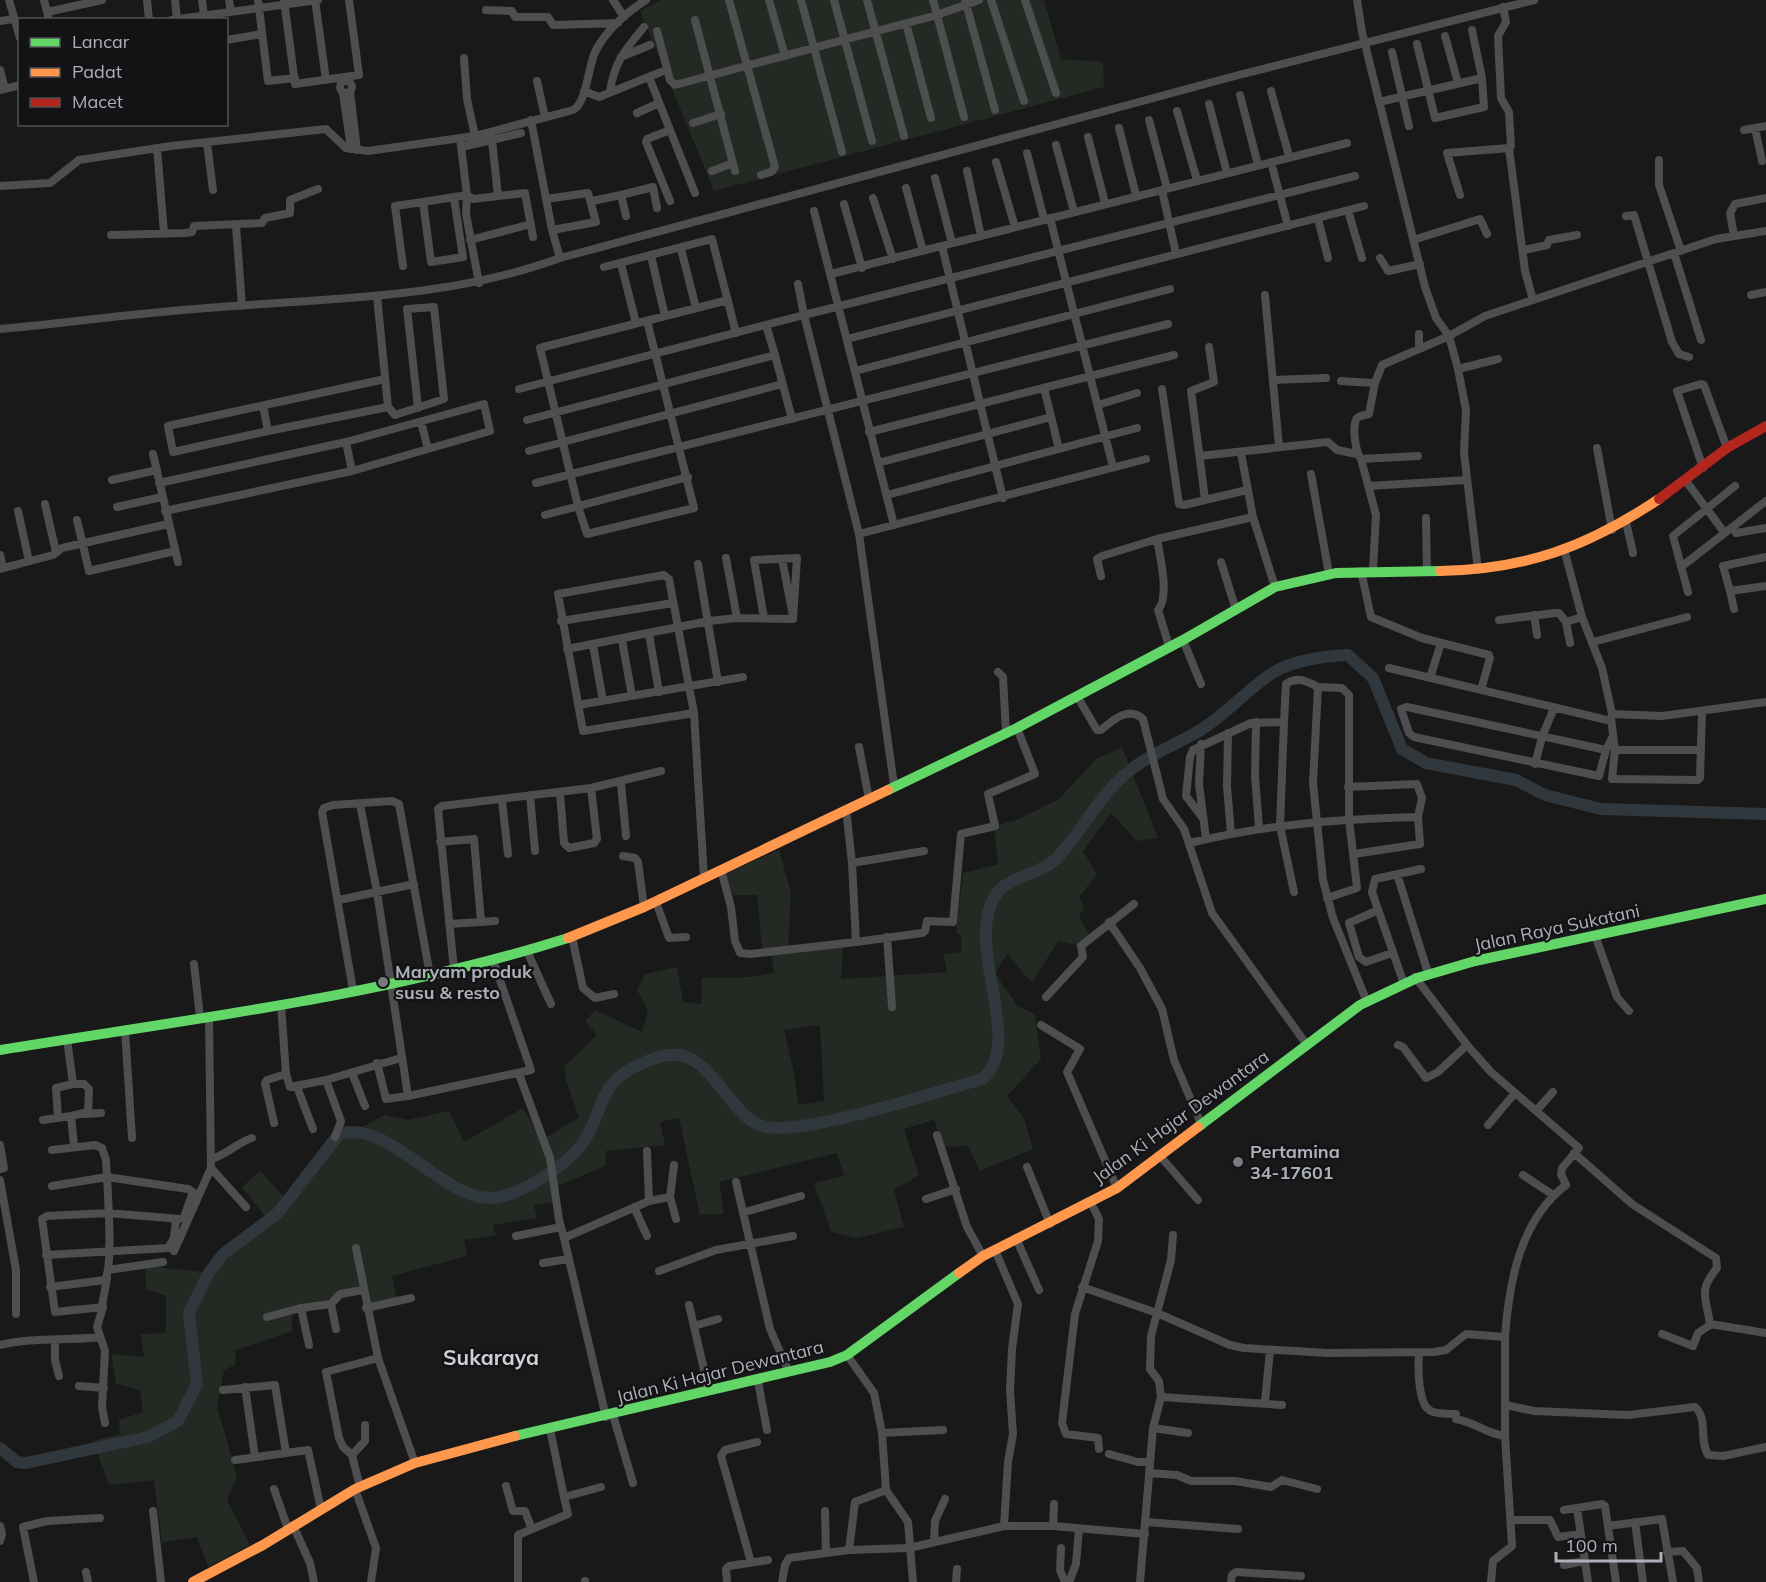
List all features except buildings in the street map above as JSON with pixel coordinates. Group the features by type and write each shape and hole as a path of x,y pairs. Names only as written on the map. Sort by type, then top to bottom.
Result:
{"street":[{"path":"9,0 18,32"},
{"path":"44,0 48,16 102,0"},
{"path":"147,0 149,18"},
{"path":"175,0 177,18"},
{"path":"202,0 204,15"},
{"path":"229,0 231,12"},
{"path":"184,18 231,12 259,4 316,0 326,80"},
{"path":"349,0 359,75 352,80 347,92 354,149"},
{"path":"613,0 621,20"},
{"path":"0,186 50,183 79,160 157,148 326,129 342,146 368,151 460,143 491,136 531,120 578,108 590,63 598,47 621,20 646,0"},
{"path":"729,0 775,167 771,172 761,175"},
{"path":"769,0 785,56"},
{"path":"801,0 842,152"},
{"path":"834,0 872,141"},
{"path":"867,0 904,136"},
{"path":"933,0 964,117"},
{"path":"657,31 672,84 675,85 937,15 966,1 979,0"},
{"path":"991,0 1024,101"},
{"path":"1025,0 1056,93"},
{"path":"1357,0 1362,32 1432,310 1449,336 1458,369 1466,410 1464,453 1478,570"},
{"path":"0,329 242,301 377,296 479,283 521,273 560,258 1365,42 1534,0"},
{"path":"966,1 994,110"},
{"path":"284,2 295,84 326,80 352,80"},
{"path":"259,4 268,81 294,78"},
{"path":"1503,7 1506,22 1498,36 1501,98 1509,112 1509,148 1524,250 1524,271 1533,300"},
{"path":"486,10 512,10 515,17 548,17 553,25 621,20"},
{"path":"0,21 14,19"},
{"path":"694,20 734,167 712,171"},
{"path":"906,23 931,118"},
{"path":"610,92 613,72 620,57 644,27"},
{"path":"1417,44 1435,118 1484,107 1482,78 1472,30"},
{"path":"228,40 262,34"},
{"path":"1445,36 1458,84"},
{"path":"620,57 650,45"},
{"path":"1392,52 1409,126"},
{"path":"464,58 467,99 476,136"},
{"path":"0,70 3,90 18,86"},
{"path":"584,91 599,97 661,72"},
{"path":"649,77 694,193"},
{"path":"1379,102 1482,78"},
{"path":"340,80 340,90 347,92"},
{"path":"537,81 545,117"},
{"path":"1271,91 1289,156"},
{"path":"1240,95 1258,165"},
{"path":"637,113 659,103"},
{"path":"1209,104 1227,173"},
{"path":"1178,111 1197,180"},
{"path":"693,123 721,114"},
{"path":"531,120 552,230 560,258"},
{"path":"1149,120 1176,254"},
{"path":"1744,130 1766,126"},
{"path":"1119,128 1136,195"},
{"path":"1755,128 1762,161"},
{"path":"670,130 647,139 645,142 670,201"},
{"path":"460,143 476,136 521,133"},
{"path":"491,136 498,196"},
{"path":"1088,137 1105,203"},
{"path":"207,143 213,190"},
{"path":"460,143 467,195 465,214 479,283"},
{"path":"831,274 862,268 1136,195 1347,143"},
{"path":"1056,146 1074,212"},
{"path":"157,148 165,233"},
{"path":"1460,195 1447,153 1509,148"},
{"path":"1028,153 1084,344 1113,467"},
{"path":"1659,160 1659,185 1701,340"},
{"path":"996,162 1015,227"},
{"path":"1271,162 1288,226"},
{"path":"967,171 981,236"},
{"path":"519,389 547,380 1355,176"},
{"path":"935,178 952,243"},
{"path":"592,201 653,187 657,208"},
{"path":"906,188 922,251"},
{"path":"111,235 192,232 194,226 236,226 261,223 265,218 289,214 290,201 318,189"},
{"path":"546,200 588,193 592,201 596,222 552,230"},
{"path":"403,266 395,206 467,195 473,199 525,194 533,237"},
{"path":"621,195 626,216"},
{"path":"423,202 431,261 442,260 463,257 454,198"},
{"path":"873,198 893,259"},
{"path":"1734,236 1730,213 1735,204 1766,198"},
{"path":"844,204 862,268"},
{"path":"847,339 1364,206"},
{"path":"814,211 894,525"},
{"path":"1348,211 1362,258"},
{"path":"1626,216 1634,215 1672,342 1679,354 1689,357"},
{"path":"1318,219 1328,258"},
{"path":"1413,240 1480,219 1487,234"},
{"path":"470,240 531,224"},
{"path":"236,226 242,301"},
{"path":"1481,690 1489,655 1422,638 1371,617 1367,571 1376,515 1359,456 1356,419 1369,414 1379,370 1386,362 1402,358 1485,316 1677,252 1734,236 1766,231"},
{"path":"1524,250 1547,245 1549,240 1577,235"},
{"path":"604,267 681,249 712,239 736,333"},
{"path":"942,246 1003,498"},
{"path":"681,249 696,308"},
{"path":"651,256 665,316"},
{"path":"1380,258 1388,272 1420,264"},
{"path":"621,264 636,323"},
{"path":"798,284 859,534 894,785"},
{"path":"855,371 1170,288"},
{"path":"1751,295 1766,292"},
{"path":"1265,295 1279,447"},
{"path":"377,296 388,407 395,416 444,399 434,307 407,309 418,408"},
{"path":"647,321 695,506 693,510 590,535 585,532 570,475 540,352 542,347 728,300"},
{"path":"536,483 1168,324"},
{"path":"766,325 792,418"},
{"path":"1419,334 1419,348"},
{"path":"1206,499 1191,391 1214,382 1209,347"},
{"path":"527,420 775,355"},
{"path":"870,432 1174,355"},
{"path":"1458,369 1498,359"},
{"path":"1273,380 1326,378"},
{"path":"385,379 168,426 173,452 388,407"},
{"path":"1341,381 1375,382"},
{"path":"529,451 782,384"},
{"path":"1703,468 1677,391 1704,385 1727,448"},
{"path":"1044,388 1059,449"},
{"path":"1162,389 1179,504 1184,505 1247,490"},
{"path":"1098,405 1137,393"},
{"path":"159,483 346,442 484,404 490,432 352,471 165,511"},
{"path":"263,406 268,431"},
{"path":"878,463 1051,417"},
{"path":"421,422 428,449"},
{"path":"0,1050 281,1004 430,975 527,951 572,937 656,902 1011,730 1183,640 1275,587 1329,574 1367,571 1478,570 1529,562 1612,530 1686,481 1727,448 1766,427"},
{"path":"886,495 1137,428"},
{"path":"1200,456 1328,441 1337,450 1359,456 1418,456"},
{"path":"346,442 352,471"},
{"path":"1597,448 1612,530"},
{"path":"1241,453 1253,517 1275,587"},
{"path":"153,454 178,562"},
{"path":"859,534 1146,459"},
{"path":"112,480 157,470"},
{"path":"1311,474 1329,574"},
{"path":"545,515 688,477"},
{"path":"1369,486 1467,480"},
{"path":"1686,481 1724,532"},
{"path":"1688,592 1673,536 1735,486"},
{"path":"117,507 162,497"},
{"path":"1681,567 1766,501"},
{"path":"45,504 56,552"},
{"path":"18,511 29,561"},
{"path":"1101,576 1098,558 1157,539 1253,517"},
{"path":"1426,518 1427,572"},
{"path":"77,520 89,571 175,550"},
{"path":"1626,522 1633,553"},
{"path":"0,555 1,568 29,561 62,548 168,524"},
{"path":"1736,534 1766,528"},
{"path":"1157,539 1164,580 1163,605 1158,610 1169,646"},
{"path":"1564,549 1582,617 1602,668 1615,750 1612,779"},
{"path":"1734,609 1723,569 1726,564 1766,557"},
{"path":"726,558 737,618"},
{"path":"764,618 754,560 782,559 798,560 793,619"},
{"path":"782,559 793,619"},
{"path":"1221,562 1236,610"},
{"path":"698,564 718,682"},
{"path":"694,713 583,731 557,596 560,593 664,575 669,579 694,713 704,878"},
{"path":"1730,591 1766,586"},
{"path":"561,621 673,603"},
{"path":"1499,620 1559,613 1566,622 1570,643"},
{"path":"1534,615 1537,635"},
{"path":"1566,622 1582,617"},
{"path":"1593,642 1652,624 1687,617"},
{"path":"567,649 622,640 709,621 737,618 793,619"},
{"path":"649,634 659,692"},
{"path":"622,640 632,696"},
{"path":"1183,640 1201,684"},
{"path":"1430,678 1441,643"},
{"path":"593,645 603,701"},
{"path":"1389,668 1554,708 1611,718 1702,712 1766,702"},
{"path":"721,870 731,907 735,941 740,953 750,954 856,942 924,932 927,921 953,922 961,834 995,826 989,793 1035,774 1011,730 1003,677 998,672"},
{"path":"578,705 743,677"},
{"path":"1293,892 1280,826 1286,684 1306,680 1318,687 1340,687 1349,695 1349,819 1356,890 1328,898"},
{"path":"1318,687 1313,783 1323,880 1364,1003"},
{"path":"1077,696 1097,730 1133,712 1143,720 1157,765 1164,799 1184,829 1212,913 1307,1045"},
{"path":"1606,750 1407,707 1401,709 1409,733 1414,737 1612,779 1698,780 1700,778 1702,712"},
{"path":"1535,764 1542,737 1554,708"},
{"path":"1202,817 1186,796 1190,757 1201,744 1256,722 1284,722"},
{"path":"1256,722 1255,776 1259,828"},
{"path":"1228,733 1227,786 1232,834"},
{"path":"1599,776 1612,738"},
{"path":"1201,744 1202,817 1206,839"},
{"path":"859,747 868,799"},
{"path":"1615,750 1700,750"},
{"path":"454,970 436,812 442,806 560,793 621,783 661,771"},
{"path":"621,783 626,836"},
{"path":"1348,787 1417,784 1422,798 1418,817 1421,842 1418,846 1354,854"},
{"path":"560,793 564,843 569,848 594,843 597,839 591,788"},
{"path":"530,795 535,851"},
{"path":"353,990 323,809 333,805 396,801 430,975"},
{"path":"502,801 508,854"},
{"path":"360,804 392,982 408,1096"},
{"path":"846,809 852,864 856,942"},
{"path":"1194,842 1259,828 1318,824 1349,819 1418,817"},
{"path":"440,842 475,840 481,922"},
{"path":"852,864 924,851"},
{"path":"622,856 635,858 638,862 645,907"},
{"path":"1403,981 1376,911 1372,892 1374,880 1421,869"},
{"path":"1397,874 1428,973"},
{"path":"339,900 414,884"},
{"name":"Jalan Raya Sukatani","path":"1364,1003 1403,981 1428,973 1766,899"},
{"path":"656,902 670,939 687,937"},
{"path":"1046,997 1083,957 1081,946 1109,921 1134,904"},
{"path":"1376,911 1349,923 1359,957 1366,962 1392,953"},
{"path":"449,924 495,921"},
{"path":"1109,921 1140,968 1162,1009 1174,1060 1203,1126"},
{"path":"572,937 583,988 595,998 614,994"},
{"path":"887,937 892,1007"},
{"path":"1596,938 1617,997 1629,1011"},
{"path":"527,951 551,1004"},
{"path":"377,1063 386,1099 529,1072 531,1067 493,960"},
{"path":"174,1251 211,1163 204,1016 194,964"},
{"path":"1415,977 1467,1045 1515,1093 1578,1145 1562,1168 1561,1174 1566,1185 1553,1195 1522,1243 1508,1301 1505,1436 1512,1546 1491,1565 1491,1582"},
{"name":"Jalan Ki Hajar Dewantara","path":"194,1582 358,1488 415,1462 758,1381 830,1362 847,1355 983,1256 1117,1188 1203,1126 1364,1003"},
{"path":"281,1004 286,1074 290,1087 326,1080 377,1063 401,1058"},
{"path":"1041,1024 1080,1049 1067,1072 1117,1188"},
{"path":"125,1030 132,1138"},
{"path":"67,1040 73,1084"},
{"path":"1398,1045 1426,1078 1438,1072 1467,1045"},
{"path":"352,1073 365,1106"},
{"path":"274,1123 265,1083 267,1080 286,1074"},
{"path":"519,1074 550,1158 568,1259 610,1416 633,1483"},
{"path":"326,1080 341,1121 335,1137"},
{"path":"58,1118 56,1088 73,1084 84,1084 89,1089 89,1107 85,1114"},
{"path":"297,1087 313,1129"},
{"path":"1536,1111 1553,1092"},
{"path":"1488,1125 1515,1093"},
{"path":"44,1120 102,1113"},
{"path":"71,1116 74,1146"},
{"path":"937,1135 967,1227 983,1256"},
{"path":"211,1163 226,1155 238,1144 252,1138"},
{"path":"0,1145 4,1168 0,1169"},
{"path":"52,1150 100,1145 106,1160 109,1251 98,1327 99,1337 105,1350 102,1407 105,1423"},
{"path":"647,1151 650,1201"},
{"path":"1574,1153 1632,1204 1715,1256 1717,1268 1707,1281 1704,1290 1710,1324"},
{"path":"1161,1157 1198,1200"},
{"path":"211,1163 246,1207"},
{"path":"674,1165 670,1197 676,1219"},
{"path":"1027,1167 1050,1224"},
{"path":"1522,1175 1553,1195"},
{"path":"52,1186 107,1177 191,1190 194,1194 184,1217 176,1219 108,1213 43,1218 50,1287 56,1312 102,1306"},
{"path":"0,1180 16,1269 16,1314"},
{"path":"736,1182 744,1212 748,1242 770,1329 789,1372"},
{"path":"926,1200 956,1189"},
{"path":"744,1212 801,1196"},
{"path":"564,1238 650,1201 670,1197"},
{"path":"1091,1203 1099,1219 1098,1241 1092,1269 1082,1287 1075,1314 1063,1428 1066,1434 1098,1438 1099,1449"},
{"path":"634,1208 646,1236"},
{"path":"46,1255 168,1248 174,1238 176,1219"},
{"path":"516,1236 561,1227"},
{"path":"1140,1582 1153,1428 1161,1397 1160,1384 1150,1369 1149,1363 1157,1313 1171,1260 1173,1235"},
{"path":"659,1271 716,1250 748,1242 793,1236"},
{"path":"0,1238 10,1237"},
{"path":"1016,1238 1039,1290"},
{"path":"356,1248 366,1308 378,1358 415,1462"},
{"path":"995,1250 1018,1304 1012,1349 1010,1390 1013,1434 1008,1462 1004,1526"},
{"path":"543,1263 568,1259"},
{"path":"50,1287 163,1262"},
{"path":"1082,1287 1157,1313 1230,1345 1270,1350 1419,1353 1446,1350 1466,1334 1506,1337"},
{"path":"267,1317 301,1308 331,1304 340,1294 363,1290"},
{"path":"366,1308 411,1298"},
{"path":"331,1304 336,1329"},
{"path":"689,1305 709,1391"},
{"path":"301,1308 309,1345"},
{"path":"694,1326 718,1319"},
{"path":"1662,1334 1693,1346 1698,1332 1710,1324 1766,1333"},
{"path":"0,1345 15,1341 55,1341 99,1337"},
{"path":"55,1341 55,1360 59,1376"},
{"path":"1265,1402 1270,1350"},
{"path":"1419,1353 1419,1379 1426,1407 1429,1410 1456,1414 1456,1419 1474,1422 1490,1434 1505,1436"},
{"path":"847,1355 872,1388 882,1433 886,1490 907,1516 913,1582"},
{"path":"371,1582 376,1548 358,1488 352,1455 343,1447 339,1438 326,1372 378,1358"},
{"path":"758,1381 767,1430"},
{"path":"223,1390 275,1385 286,1453"},
{"path":"79,1386 104,1388"},
{"path":"245,1387 255,1457"},
{"path":"1161,1397 1265,1402 1282,1405"},
{"path":"1506,1405 1534,1411 1628,1415 1695,1407 1700,1413 1703,1443 1708,1455 1723,1456 1766,1447"},
{"path":"352,1455 365,1441 365,1425"},
{"path":"1153,1428 1188,1433"},
{"path":"518,1582 518,1535 531,1527 568,1514 550,1429"},
{"path":"882,1433 943,1430"},
{"path":"751,1562 721,1456 725,1450 757,1442"},
{"path":"236,1460 305,1450 309,1453 321,1509"},
{"path":"1109,1454 1138,1462 1150,1462"},
{"path":"1149,1473 1177,1474 1191,1481 1235,1481 1270,1487 1282,1480 1317,1489"},
{"path":"506,1486 513,1511 525,1512 531,1527"},
{"path":"564,1497 601,1487"},
{"path":"274,1489 290,1527 310,1563 314,1582"},
{"path":"849,1550 855,1502 886,1490"},
{"path":"934,1542 935,1521 945,1499"},
{"path":"1053,1526 1054,1504"},
{"path":"1564,1510 1602,1504 1605,1508 1616,1582"},
{"path":"1577,1508 1588,1582"},
{"path":"153,1511 161,1582"},
{"path":"825,1511 826,1553"},
{"path":"34,1582 23,1527 48,1521 100,1518"},
{"path":"1608,1526 1662,1519 1673,1582"},
{"path":"1511,1520 1550,1520 1558,1536 1581,1534"},
{"path":"1146,1522 1238,1529"},
{"path":"1635,1522 1643,1582"},
{"path":"0,1526 2,1534 0,1541"},
{"path":"782,1582 785,1565 789,1558 849,1550 909,1548 1004,1526 1053,1526 1145,1534"},
{"path":"1067,1582 1076,1564 1079,1528"},
{"path":"1061,1548 1060,1570 1067,1582"},
{"path":"1667,1552 1683,1551 1697,1568 1699,1582"},
{"path":"727,1582 727,1567 768,1560"},
{"path":"1564,1565 1585,1561"},
{"path":"956,1582 957,1569"},
{"path":"86,1572 88,1582"},
{"path":"1231,1582 1232,1575 1236,1572 1301,1576"}],"shaded area":[{"path":"661,0 1044,0 1061,59 1103,62 1104,87 714,191 640,11"},
{"path":"1122,747 1158,838 1137,841 1111,813 1083,851 1097,874 1079,897 1084,907 1079,917 1092,940 1084,947 1058,941 1032,983 1007,954 995,974 1018,1006 1035,1014 1041,1059 1007,1096 1024,1118 1033,1149 980,1171 968,1146 944,1147 934,1120 904,1129 919,1175 894,1190 904,1227 857,1238 831,1232 814,1183 844,1176 837,1153 719,1182 724,1214 700,1215 679,1118 660,1122 665,1145 606,1151 605,1166 557,1186 557,1202 534,1205 537,1218 493,1225 496,1235 464,1240 467,1256 392,1276 397,1302 369,1307 365,1293 292,1312 292,1331 236,1350 235,1365 224,1370 217,1407 237,1476 227,1500 250,1545 208,1567 197,1537 162,1542 154,1480 109,1485 93,1441 120,1434 119,1420 143,1412 140,1390 116,1384 111,1354 144,1357 141,1334 166,1333 166,1296 146,1289 145,1266 203,1272 247,1234 270,1223 242,1187 260,1171 290,1203 325,1149 384,1115 408,1120 449,1111 464,1142 523,1108 542,1140 579,1117 566,1081 564,1067 597,1035 585,1021 595,1010 642,1032 648,1010 637,990 645,974 677,967 683,1002 701,1004 702,978 751,977 774,973 771,948 762,950 757,895 733,895 724,874 779,850 791,893 788,949 843,945 841,979 947,972 943,954 961,952 961,935 956,932 963,873 998,864 994,826 1017,820 1059,799 1096,759","holes":["820,1025 824,1101 798,1105 795,1077 784,1030"]}],"waterway":[{"path":"0,1448 17,1462 26,1463 148,1437 178,1421 197,1384 189,1313 208,1274 223,1254 278,1213 339,1134 357,1132 376,1137 395,1147 452,1186 471,1195 501,1197 528,1186 555,1170 577,1150 588,1135 612,1084 635,1067 663,1056 679,1055 693,1060 705,1069 749,1119 762,1126 780,1128 836,1120 982,1079 994,1063 998,1043 997,1019 986,941 987,917 995,896 1016,879 1042,869 1056,859 1107,793 1134,767 1209,725 1264,679 1291,664 1348,655 1373,678 1402,749 1426,763 1516,780 1545,795 1601,809 1766,814"}],"traffic: fast":[{"path":"888,790 1017,728 1183,640 1275,587 1336,573 1440,571"},
{"path":"1198,1127 1360,1005 1417,978 1475,961 1766,899"},
{"path":"0,1050 358,991 428,976 568,938"},
{"path":"515,1436 830,1362 847,1355 959,1273"}],"traffic: slow":[{"path":"1440,571 1501,566 1555,552 1607,530 1659,499"},
{"path":"568,938 644,907 888,790"},
{"path":"959,1273 983,1256 1117,1188 1198,1127"},
{"path":"193,1582 263,1545 355,1489 415,1463 515,1436"}],"traffic: jam":[{"path":"1659,499 1727,448 1766,426"}],"place":[{"name":"Maryam produk susu & resto","path":"383,982"},
{"name":"Pertamina 34-17601","path":"1238,1162"}],"district":[{"name":"Sukaraya","path":"491,1358"}]}
